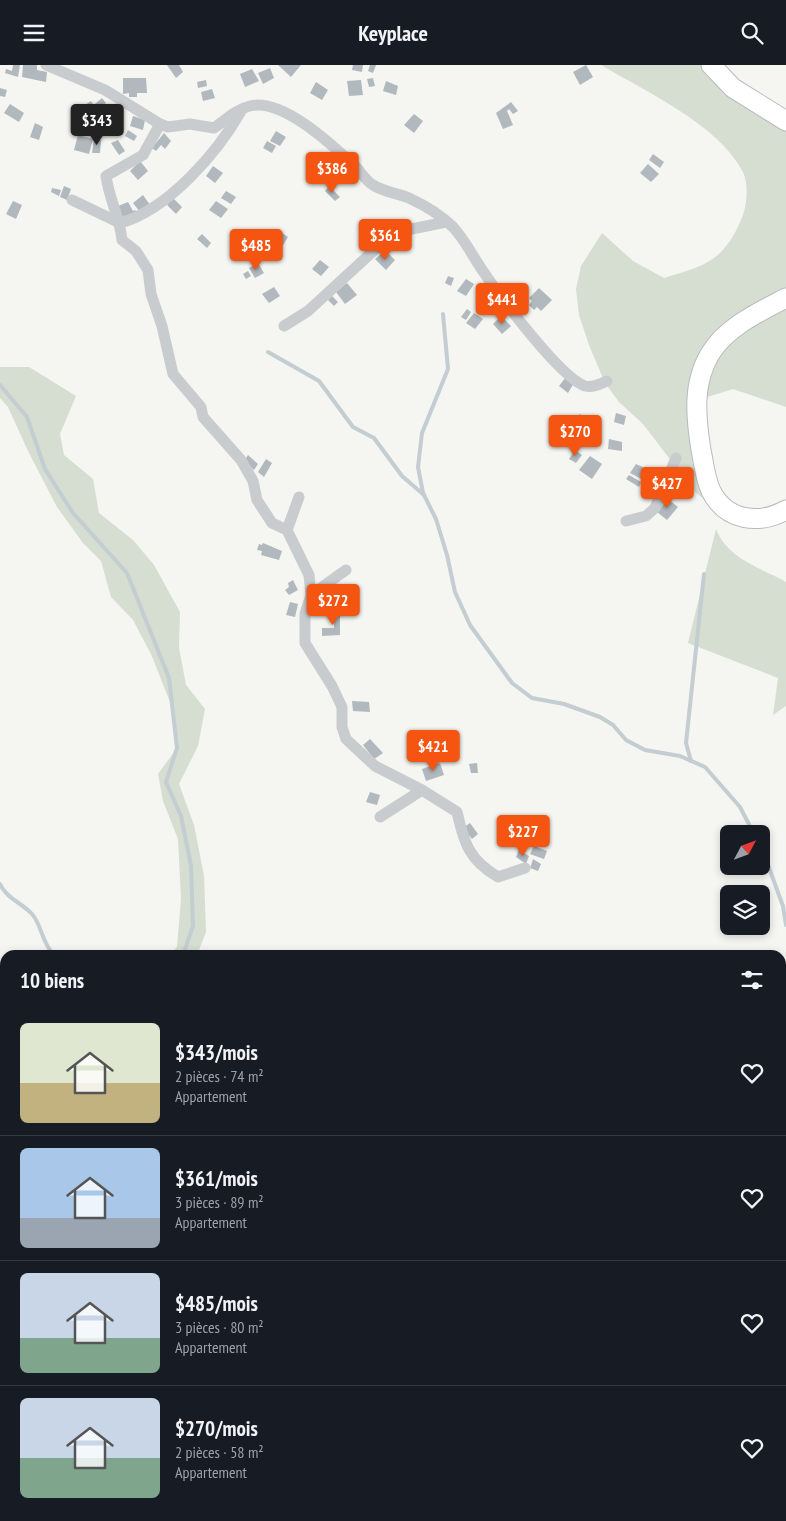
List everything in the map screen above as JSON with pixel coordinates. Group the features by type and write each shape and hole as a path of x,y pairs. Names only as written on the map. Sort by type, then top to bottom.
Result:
{"highway":[{"path":"711,65 733,88 786,121"},
{"path":"786,298 742,322 723,337 710,353 702,372 696,410 706,478 718,503 727,511 748,519 765,518 786,510"}],"street":[{"path":"46,65 105,90 168,127 190,125 214,128 242,110 262,104 282,111 309,128 336,149 373,185 408,198 433,211 446,222 470,249 484,274 529,331 572,380 587,387 597,386 607,381"},
{"path":"72,200 120,223 145,213 178,188 207,161 226,137 242,110"},
{"path":"160,124 143,155 106,177 109,195 120,223 122,240 136,251 148,270 151,294 162,326 173,374 201,407 203,417 241,460 253,481 257,500 272,523 287,529 309,575 311,595 305,614 305,643 332,686 342,707 342,727 346,739 375,766 422,790 457,812 464,840 481,867 498,877 525,868"},
{"path":"284,325 308,311 381,244 402,231 446,222"},
{"path":"626,521 646,516 655,508 676,458"},
{"path":"287,529 298,497"},
{"path":"311,595 346,570"},
{"path":"380,817 422,790"}],"shaded area":[{"path":"601,65 719,65 738,81 786,113 786,407 733,389 691,402 707,501 696,493 643,424 619,402 605,383 579,315 576,289 581,266 602,233 633,261 664,278 690,270 711,260 727,245 741,220 745,209 745,177 732,155 699,124 659,98"},
{"path":"0,367 29,367 76,396 60,434 64,455 93,479 99,513 133,540 154,565 180,612 179,648 186,685 205,709 198,746 179,784 194,825 204,876 206,932 199,950 174,950 177,947 181,899 178,839 163,801 158,774 177,748 172,707 151,654 133,620 111,597 101,561 83,543 57,507 8,407 0,398"},
{"path":"716,529 721,539 736,555 755,567 786,582 786,706 773,715 778,678 688,643"}],"building":[{"path":"13,65 20,65 18,77 5,73 6,69 12,71"},
{"path":"23,65 37,65 37,70 47,72 46,82 22,77"},
{"path":"167,65 179,65 183,72 176,78"},
{"path":"278,65 301,65 291,77"},
{"path":"353,65 363,65 362,72 352,70"},
{"path":"370,65 376,65 373,73 368,71"},
{"path":"586,65 593,77 580,85 573,72"},
{"path":"270,68 274,78 263,84 258,73"},
{"path":"252,69 259,81 245,87 240,74"},
{"path":"123,78 146,78 147,93 137,93 137,97 129,97 129,93 123,94"},
{"path":"373,78 375,86 369,87 367,79"},
{"path":"206,80 207,86 198,88 197,82"},
{"path":"361,80 363,95 349,96 347,81"},
{"path":"386,81 398,86 396,95 383,91"},
{"path":"316,82 328,90 322,100 310,93"},
{"path":"0,88 7,90 5,97 0,96"},
{"path":"212,89 215,98 203,101 201,92"},
{"path":"102,98 106,103 99,109 95,104"},
{"path":"91,101 99,114 90,120 82,107"},
{"path":"511,102 518,111 513,114 509,109 507,111 513,125 503,129 496,113"},
{"path":"10,104 24,113 19,122 4,113"},
{"path":"414,114 423,121 414,133 404,125"},
{"path":"133,116 145,120 143,130 130,126"},
{"path":"35,123 43,127 39,140 30,137"},
{"path":"128,130 137,136 134,141 125,136"},
{"path":"276,131 286,137 280,146 270,141"},
{"path":"164,133 171,141 165,149 161,145 156,151 152,148"},
{"path":"78,135 93,139 89,154 74,150"},
{"path":"94,139 101,140 100,153 92,153"},
{"path":"118,140 125,151 119,155 111,143"},
{"path":"267,141 276,146 272,153 263,148"},
{"path":"653,154 664,162 660,168 649,160"},
{"path":"140,161 148,171 138,180 130,171"},
{"path":"648,164 659,174 651,182 640,173"},
{"path":"213,166 223,173 215,183 206,176"},
{"path":"64,186 71,189 67,200 60,197"},
{"path":"329,186 340,197 335,201 325,191"},
{"path":"52,188 61,190 59,196 51,192"},
{"path":"226,191 236,197 231,204 221,198"},
{"path":"143,195 150,205 140,212 133,203"},
{"path":"173,198 182,207 176,214 167,205"},
{"path":"13,201 22,205 16,219 6,214"},
{"path":"216,201 228,209 221,218 209,210"},
{"path":"128,202 133,211 135,210 138,213 122,218 118,206"},
{"path":"279,231 288,237 283,245 273,238"},
{"path":"202,234 211,243 207,248 197,239"},
{"path":"382,253 386,257 389,254 395,260 386,270 375,259"},
{"path":"320,260 329,267 321,276 312,269"},
{"path":"258,263 264,273 255,278 249,268"},
{"path":"248,271 251,276 246,279 243,274"},
{"path":"448,276 454,278 451,286 445,283"},
{"path":"466,279 474,284 466,296 457,291"},
{"path":"347,283 357,295 345,304 336,292"},
{"path":"274,287 280,296 269,303 262,294"},
{"path":"539,288 552,300 541,311 537,307 534,310 529,305 532,301 529,298"},
{"path":"332,296 338,302 334,306 328,300"},
{"path":"467,309 471,312 466,320 461,317"},
{"path":"474,313 483,319 475,329 466,323"},
{"path":"501,316 511,326 502,334 493,324"},
{"path":"566,377 574,383 568,393 559,386"},
{"path":"616,413 626,416 624,425 614,422"},
{"path":"580,414 589,425 584,430 574,418"},
{"path":"609,439 622,442 622,451 608,449"},
{"path":"575,450 582,455 576,463 569,459"},
{"path":"248,455 258,464 254,470 244,461"},
{"path":"590,456 602,464 592,479 579,470"},
{"path":"266,459 272,463 264,477 258,472"},
{"path":"636,464 651,471 645,481 630,473"},
{"path":"629,475 641,482 639,487 626,479"},
{"path":"668,499 678,507 667,520 657,512"},
{"path":"263,543 282,551 279,560 261,555 262,551 257,550 259,544 262,545"},
{"path":"293,580 298,590 289,595 285,590 289,587 288,583"},
{"path":"290,602 298,604 295,617 286,615"},
{"path":"334,611 340,611 340,635 322,636 322,628 334,628"},
{"path":"352,701 369,702 370,712 353,711"},
{"path":"370,739 383,753 374,759 363,745"},
{"path":"440,763 444,775 426,781 422,769"},
{"path":"477,763 478,773 471,773 469,764"},
{"path":"370,792 380,795 377,805 366,802"},
{"path":"470,823 478,834 472,839 463,828"},
{"path":"534,846 547,851 544,859 530,854"},
{"path":"519,850 529,856 526,864 516,857"},
{"path":"533,859 541,864 538,871 530,868"}],"waterway":[{"path":"443,314 448,369 422,433 418,467 423,493 436,519 447,555 455,592 470,625 512,683 532,698 564,704 600,717 613,725 626,740 645,750 680,756 705,767 740,807 749,825"},
{"path":"268,352 319,381 353,427 374,438 402,476 424,495"},
{"path":"0,385 27,417 45,469 73,513 127,573 169,678 177,748 166,782 181,816 191,866 193,926 185,950"},
{"path":"691,761 686,743 704,574"},
{"path":"770,871 783,906 786,925"},
{"path":"0,884 10,897 32,914 50,950"}]}
